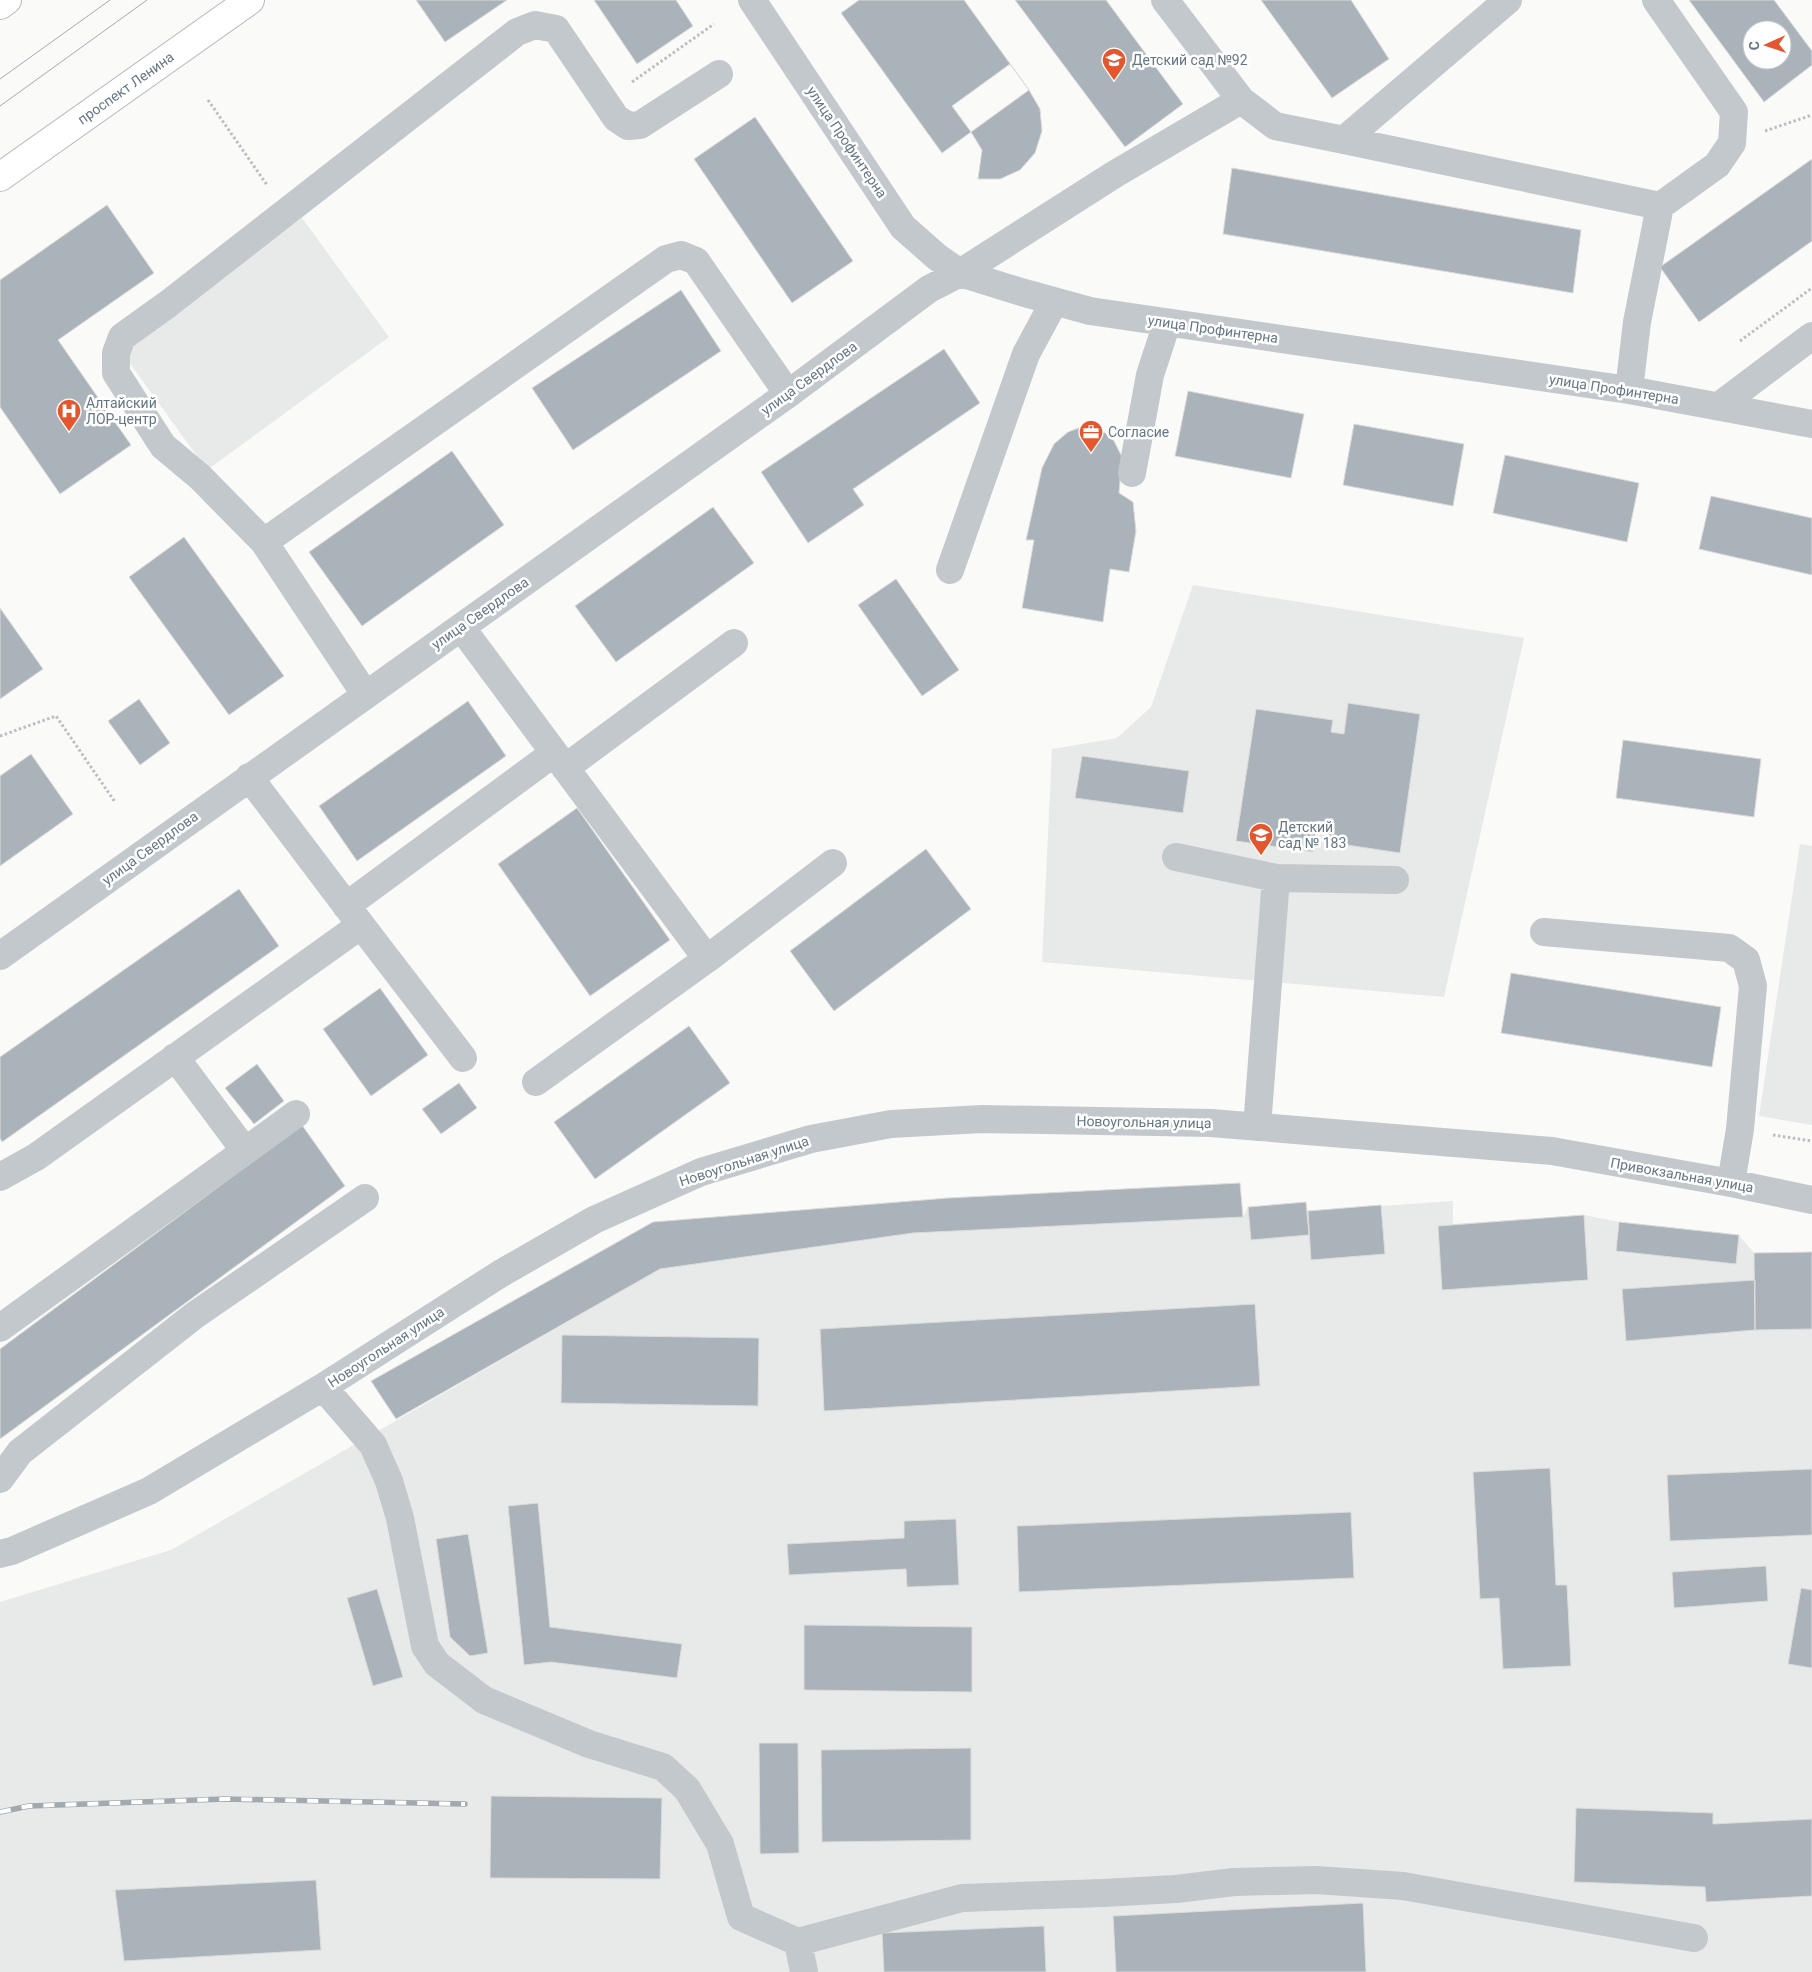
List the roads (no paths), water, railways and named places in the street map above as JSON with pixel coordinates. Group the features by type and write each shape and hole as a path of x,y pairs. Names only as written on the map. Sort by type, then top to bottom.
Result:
{"main road":[{"path":"0,5 6,0"},
{"name":"проспект Ленина","path":"0,177 250,0"}],"street":[{"name":"улица Профинтерна","path":"752,0 903,227 937,257 960,273 1090,311 1630,390 1812,424"},
{"path":"1165,0 1241,100 1275,126 1660,206"},
{"path":"1344,140 1508,0"},
{"path":"1630,390 1637,322 1660,206 1717,165 1732,143 1734,112 1656,0"},
{"path":"365,694 264,542 200,477 163,446 116,373 116,353 122,337 168,304 517,32 535,25 556,28 616,118 628,126 640,125 719,74"},
{"name":"улица Свердлова","path":"0,956 788,394 929,289 960,273 1115,174 1241,100"},
{"path":"264,542 666,259 681,255 696,261 788,394"},
{"path":"950,570 1026,354 1054,302"},
{"path":"1132,473 1150,375 1167,323"},
{"path":"1719,406 1812,336"},
{"path":"461,627 707,959"},
{"path":"0,1177 36,1157 175,1057 354,915 559,760 734,643"},
{"path":"249,777 463,1058"},
{"path":"1176,857 1276,878 1395,880"},
{"path":"536,1082 707,959 833,864"},
{"path":"1257,1127 1276,878"},
{"path":"1544,932 1729,948 1746,960 1753,986 1740,1129 1731,1183"},
{"path":"175,1057 245,1151"},
{"path":"0,1328 296,1114"},
{"name":"Новоугольная улица","path":"0,1554 12,1551 148,1491 323,1387 500,1274 594,1220 701,1172 811,1139 891,1124 982,1119 1211,1123 1552,1151"},
{"name":"Привокзальная улица","path":"1552,1151 1731,1183 1812,1200"},
{"path":"0,1479 20,1452 195,1315 365,1198"},
{"path":"323,1387 373,1445 389,1481 400,1518 425,1646 437,1664 484,1700 589,1744 663,1767 687,1789 720,1844 741,1917 798,1942 962,1898 1103,1893 1176,1889 1234,1882 1316,1880 1403,1886 1694,1938"},
{"path":"798,1942 804,1972"}],"tram line":[{"path":"0,79 110,0"},
{"path":"0,106 147,0"}],"railway":[{"path":"0,1812 29,1806 225,1799 465,1804"}],"place":[{"name":"Детский сад №92","path":"1114,81"},
{"name":"Алтайский ЛОР-центр","path":"69,432"},
{"name":"Согласие","path":"1091,453"},
{"name":"Детский сад № 183","path":"1261,856"}]}
